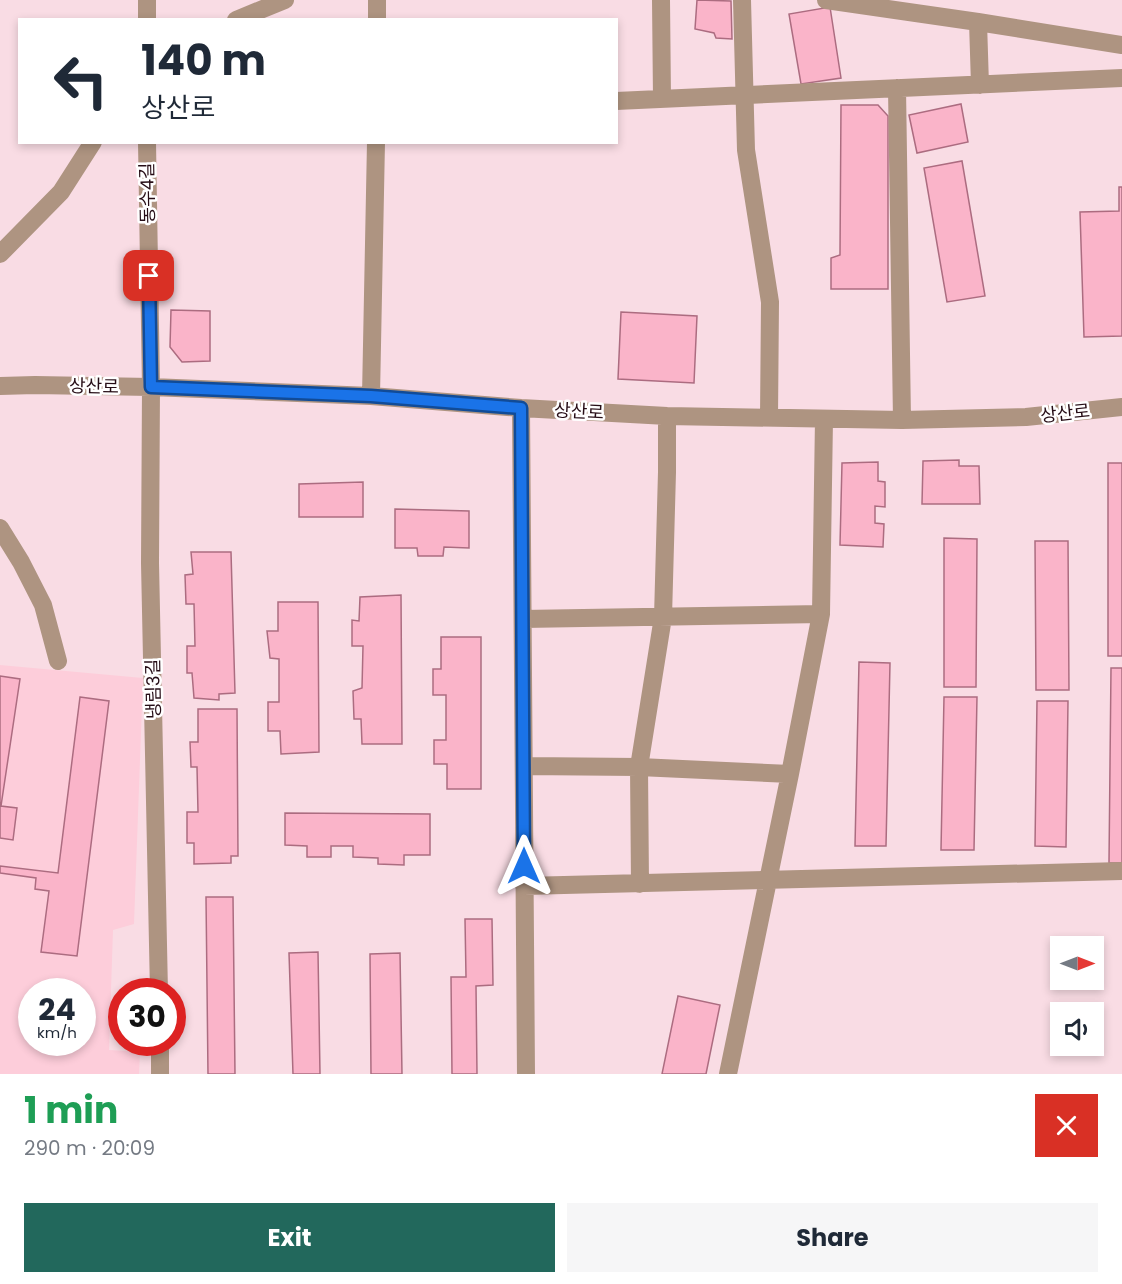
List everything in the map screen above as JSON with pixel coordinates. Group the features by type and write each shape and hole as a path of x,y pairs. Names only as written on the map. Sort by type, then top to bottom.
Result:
{"street":[{"path":"147,0 147,18"},
{"path":"241,18 285,0"},
{"path":"377,0 377,18"},
{"path":"661,0 662,99"},
{"path":"742,0 746,150 771,302 769,417"},
{"path":"826,0 1122,45"},
{"path":"978,22 980,85"},
{"path":"618,101 1122,78"},
{"path":"897,88 902,420"},
{"path":"0,254 61,192 92,144"},
{"name":"동수4길","path":"147,144 151,387"},
{"path":"371,396 376,144"},
{"name":"상산로","path":"0,386 151,387 371,396 521,408 667,416 824,419 1026,417 1122,407"},
{"name":"냉림3길","path":"151,387 150,563 159,978"},
{"path":"521,408 526,1074"},
{"path":"640,884 639,767 663,617 667,416"},
{"path":"728,1074 821,614 824,419"},
{"path":"0,528 43,605 58,661"},
{"path":"523,619 821,614"},
{"path":"524,766 639,767 790,774"},
{"path":"524,886 1122,871"},
{"path":"160,1056 160,1074"}],"shaded area":[{"path":"0,665 143,678 134,924 113,930 111,978 108,978 108,1056 140,1056 139,1074 0,1074"}],"building":[{"path":"697,0 731,1 732,39 716,38 714,33 695,29"},
{"path":"830,7 841,78 801,84 789,14"},
{"path":"961,104 968,142 917,153 909,115"},
{"path":"841,105 878,105 888,116 888,289 831,289 831,258 840,255"},
{"path":"962,161 985,296 947,302 924,168"},
{"path":"1119,187 1122,187 1122,336 1084,337 1080,212 1119,211"},
{"path":"171,310 210,311 210,361 182,362 170,347"},
{"path":"621,312 697,316 694,383 618,379"},
{"path":"959,460 959,466 979,466 980,504 922,504 923,461"},
{"path":"878,462 878,481 885,482 885,507 875,506 875,523 884,524 883,547 840,545 842,463"},
{"path":"1108,463 1122,463 1122,656 1108,656"},
{"path":"363,482 363,517 299,517 299,484"},
{"path":"395,509 469,511 469,548 444,547 443,556 418,556 417,548 395,548"},
{"path":"944,538 977,539 976,687 944,687"},
{"path":"1035,541 1068,541 1069,690 1036,690"},
{"path":"191,552 231,552 235,693 219,694 219,700 194,698 192,673 187,673 187,646 195,646 194,604 186,604 185,575 193,574"},
{"path":"401,595 402,744 362,744 361,719 354,719 353,691 362,688 363,646 352,646 352,620 359,621 360,597"},
{"path":"278,602 318,602 319,752 281,754 280,731 268,731 268,702 279,702 279,659 270,658 267,631 278,631"},
{"path":"441,637 481,637 481,789 447,789 447,764 434,764 434,740 446,740 446,695 433,695 433,669 441,669"},
{"path":"859,662 890,663 886,846 855,846"},
{"path":"1111,668 1122,668 1122,863 1109,863"},
{"path":"0,676 20,679 1,806 17,808 13,840 0,838"},
{"path":"80,697 109,701 77,956 41,952 49,891 35,889 36,878 0,873 0,866 58,873"},
{"path":"944,697 977,697 974,850 941,850"},
{"path":"1037,701 1068,701 1066,847 1035,846"},
{"path":"198,709 237,709 238,856 231,856 231,863 194,864 194,843 187,843 187,812 198,812 197,767 191,767 190,742 198,742"},
{"path":"285,813 430,814 430,855 404,855 404,865 378,864 378,858 353,857 353,846 331,846 331,857 307,857 307,846 285,845"},
{"path":"206,897 233,897 235,1074 208,1074"},
{"path":"465,919 492,919 493,985 476,986 477,1074 452,1074 451,977 466,977"},
{"path":"318,952 320,1074 293,1074 289,953"},
{"path":"400,953 402,1074 371,1074 370,954"},
{"path":"678,996 720,1005 706,1074 662,1074"}],"route":[{"path":"149,276 151,387 371,396 521,408 524,866"}]}
